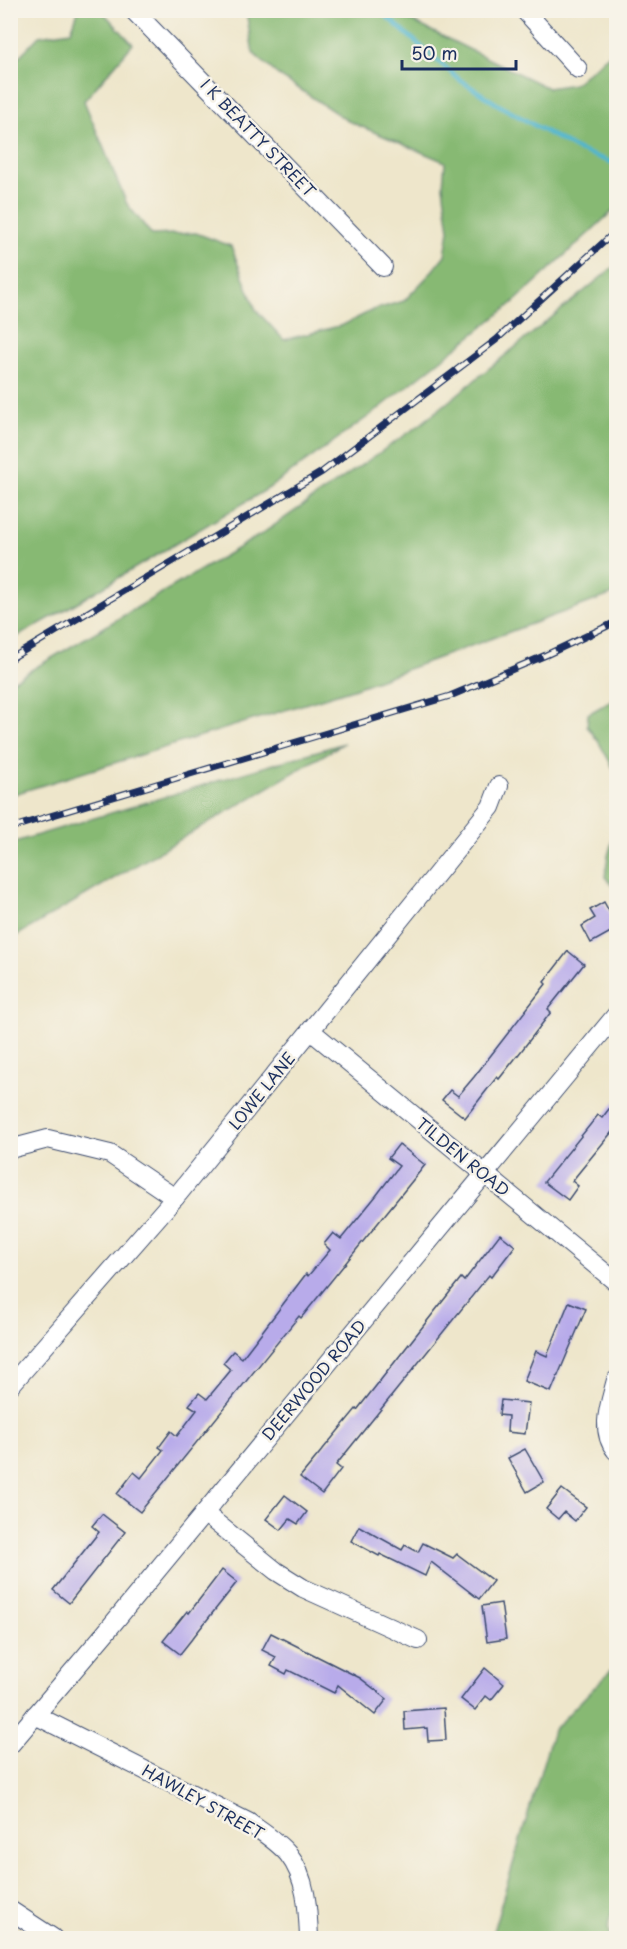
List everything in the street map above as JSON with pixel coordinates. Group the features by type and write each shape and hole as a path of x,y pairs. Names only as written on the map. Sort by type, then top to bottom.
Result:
{"street":[{"name":"I K BEATTY STREET","path":"133,10 383,267"},
{"path":"524,10 578,69"},
{"name":"LOWE LANE","path":"10,1386 175,1198 491,807 499,786"},
{"name":"DEERWOOD ROAD","path":"10,1744 204,1514 616,1015"},
{"name":"TILDEN ROAD","path":"311,1031 616,1282"},
{"path":"10,1149 48,1139 110,1154 175,1198"},
{"path":"616,1380 606,1425 609,1439 616,1451"},
{"path":"204,1514 276,1571 303,1588 418,1640"},
{"name":"HAWLEY STREET","path":"35,1715 248,1822 268,1836 289,1855 303,1885 308,1909 309,1938"},
{"path":"10,1910 53,1938"}],"green space":[{"path":"78,11 102,11 133,44 84,101 127,204 152,235 196,233 231,246 256,310 284,340 343,325 373,310 404,301 428,276 445,255 449,230 443,186 445,162 348,121 278,75 253,53 246,11 391,11 548,88 574,84 616,49 616,208 513,303 376,411 269,488 11,640 10,66 39,36 71,31"},
{"path":"616,265 616,593 353,689 11,795 11,682 260,535 421,424"},
{"path":"616,698 616,773 587,726 588,714"},
{"path":"344,743 11,939 11,843"},
{"path":"616,828 616,889 605,877"},
{"path":"616,1665 616,1904 609,1921 610,1938 491,1938 553,1730"}],"building":[{"path":"604,902 616,924 616,929 591,943 582,926 595,918 590,910"},
{"path":"568,951 584,964 548,1009 551,1012 522,1050 499,1079 497,1077 465,1118 442,1100 450,1090 458,1096 546,984 544,982"},
{"path":"616,1100 616,1127 572,1181 578,1186 568,1200 544,1182 598,1115 602,1118"},
{"path":"399,1144 425,1165 140,1512 117,1494 134,1472 141,1478 163,1450 159,1447 171,1431 177,1436 197,1410 189,1405 199,1393 207,1399 231,1370 223,1363 233,1351 242,1358 306,1274 308,1276 330,1250 324,1244 333,1233 341,1239 376,1196 399,1166 388,1158"},
{"path":"500,1234 515,1246 336,1465 341,1469 322,1494 300,1477 357,1410 461,1278 464,1281"},
{"path":"569,1302 586,1309 551,1392 524,1381 536,1351 547,1356"},
{"path":"501,1400 529,1403 525,1434 507,1432 508,1416 499,1415"},
{"path":"525,1449 544,1482 527,1492 508,1458"},
{"path":"562,1489 586,1507 575,1521 564,1512 558,1519 546,1509"},
{"path":"285,1495 307,1512 298,1524 290,1519 281,1530 266,1519"},
{"path":"102,1514 125,1532 69,1603 53,1590 99,1532 92,1526"},
{"path":"359,1526 402,1550 405,1545 418,1552 423,1543 453,1558 457,1554 493,1581 479,1599 431,1562 425,1576 351,1541"},
{"path":"222,1570 237,1582 180,1654 163,1641 187,1611 189,1613"},
{"path":"501,1603 506,1639 487,1642 482,1606"},
{"path":"271,1633 360,1678 387,1699 375,1715 338,1685 334,1693 288,1670 286,1674 271,1666 276,1657 262,1650"},
{"path":"485,1668 504,1684 491,1700 486,1696 475,1710 461,1699"},
{"path":"444,1708 446,1740 428,1741 427,1728 405,1730 404,1711"}],"waterway":[{"path":"379,10 460,80 576,149 616,164"}],"railway":[{"path":"10,659 322,472 496,340 616,231"},
{"path":"10,828 450,696 616,622"}]}
